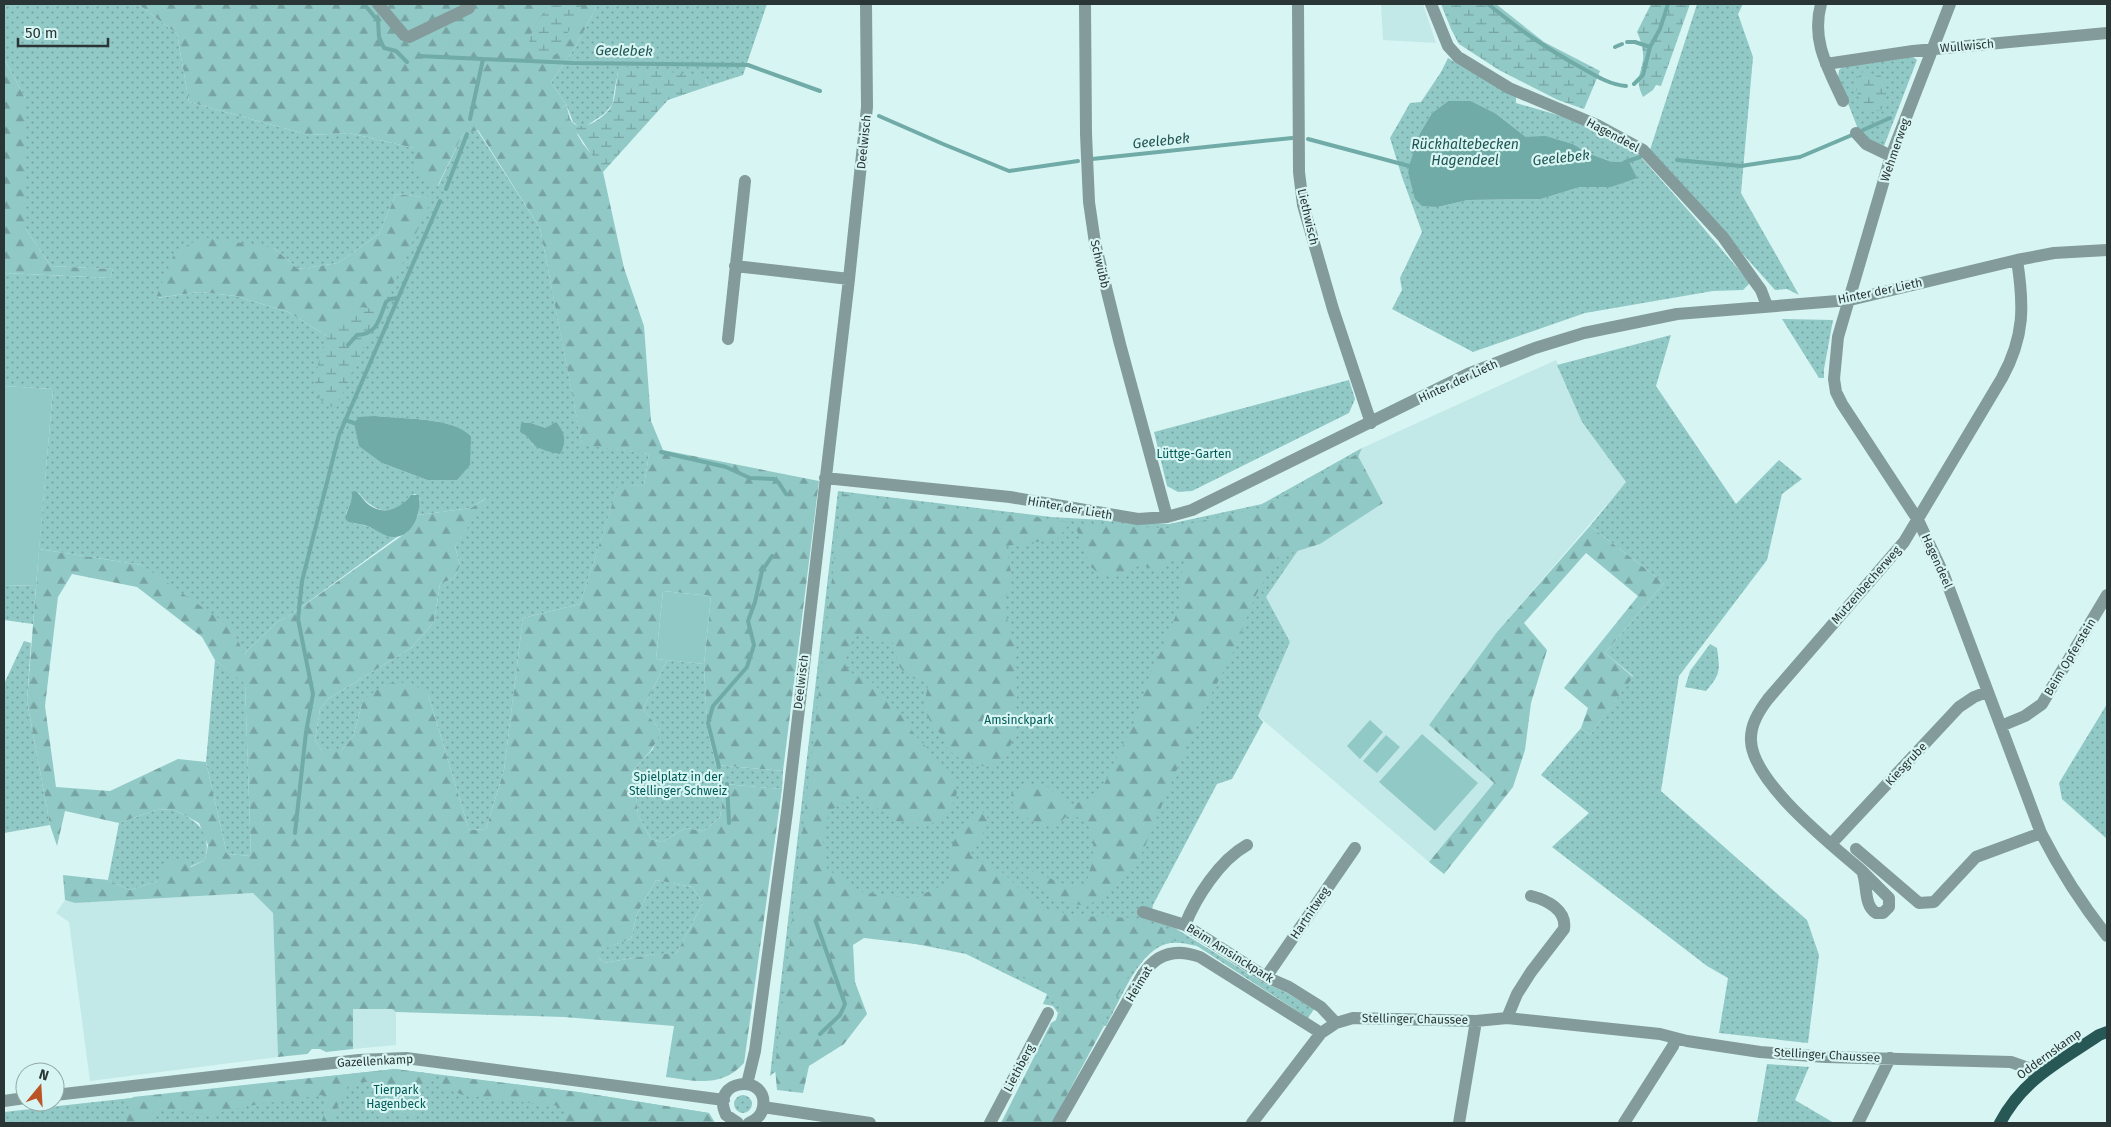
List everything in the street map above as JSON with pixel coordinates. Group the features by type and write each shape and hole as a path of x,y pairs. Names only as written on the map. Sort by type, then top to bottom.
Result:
{"main road":[{"name":"Oddernskamp","path":"2000,1123 2016,1097 2037,1077 2105,1031"}],"street":[{"path":"378,4 404,35 409,37 469,8"},
{"name":"Deelwisch","path":"747,1084 754,1051 787,812 849,279 867,107 866,4"},
{"name":"Schwübb","path":"1085,4 1089,202 1095,243 1167,517"},
{"name":"Liethwisch","path":"1298,4 1299,172 1303,205 1333,310 1371,422"},
{"name":"Hagendeel","path":"1431,4 1448,46 1458,57 1508,88 1597,125 1643,150 1723,237 1761,290 1767,306"},
{"path":"1821,4 1818,16 1818,40 1822,58 1843,101"},
{"name":"Wehmerweg","path":"1850,300 1892,156 1950,4"},
{"name":"Wullwisch","path":"1826,64 1932,49 2107,33"},
{"path":"1856,133 1866,144 1892,156"},
{"path":"728,339 745,180"},
{"name":"Hinter der Lieth","path":"825,478 1010,497 1131,518 1167,517 1192,510 1490,364 1584,333 1671,315 1850,300 2017,260 2054,253 2107,250"},
{"name":"Mutzenbecherweg","path":"1862,871 1788,803 1766,776 1752,751 1751,732 1754,720 1768,699 1904,542 2002,378 2012,357 2021,323 2022,307 2017,260"},
{"path":"735,266 849,279"},
{"name":"Hagendeel","path":"1850,300 1838,337 1834,363 1836,392 1918,520 1944,575 2041,832 2062,872 2082,904 2107,936"},
{"name":"Beim Opferstein","path":"2001,726 2025,716 2042,704 2107,595"},
{"name":"Kiesgrube","path":"1831,844 1960,707 1974,697 1987,692"},
{"path":"1856,849 1919,903 1934,902 1976,857 2041,832"},
{"path":"1185,925 1198,898 1219,870 1230,856 1247,845"},
{"name":"Hartnitweg","path":"1266,978 1355,848"},
{"path":"1507,1018 1517,994 1531,972 1564,929 1564,918 1561,913 1547,902 1531,896"},
{"name":"Beim Amsinckpark","path":"1143,912 1185,925 1266,978 1289,987 1321,1007 1336,1023"},
{"name":"Heimat","path":"1058,1123 1143,974 1148,966 1162,955 1180,952 1200,957 1321,1033"},
{"name":"Liethberg","path":"990,1123 1048,1013"},
{"name":"Stellinger Chaussee","path":"1252,1123 1321,1033 1336,1023 1353,1018 1476,1021 1507,1018 1616,1028 1760,1052 1826,1057 2011,1062 2028,1068 2037,1077"},
{"name":"Stellinger Chaussee","path":"1459,1123 1476,1021"},
{"path":"1624,1123 1673,1046 1675,1038"},
{"name":"Gazellenkamp","path":"65,1094 359,1060 406,1058 724,1100"},
{"name":"Stellinger Chaussee","path":"1858,1123 1890,1058"},
{"path":"738,1123 726,1115 724,1100 726,1093 732,1087 739,1084 747,1084 754,1087 760,1092 763,1099 763,1107 758,1118 749,1123"},
{"path":"763,1107 870,1123"}],"shaded area":[{"path":"1381,4 1423,4 1436,43 1383,40"},
{"path":"1556,360 1582,422 1626,482 1497,632 1429,725 1494,783 1429,862 1258,716 1290,642 1266,597 1352,473 1362,448"},
{"path":"253,893 273,913 278,1057 90,1081 69,922 56,913 65,900 75,903"},
{"path":"353,1009 392,1009 396,1012 396,1045 353,1049"}],"green space":[{"path":"4,4 138,4 177,34 189,102 309,135 349,133 414,148 438,186 463,134 477,130 540,228 582,444 649,454 644,485 618,487 580,604 523,618 504,770 486,829 469,830 428,694 363,700 353,737 341,751 322,751 315,740 320,709 328,699 411,648 434,622 440,584 454,578 460,566 455,546 486,498 471,508 418,515 420,498 415,494 409,497 400,507 388,511 377,508 367,502 359,493 352,493 346,514 352,523 364,525 397,537 289,616 277,622 244,654 142,565 39,549 53,389 4,386 4,273 110,278 113,269 51,266 25,228 25,98 4,58","holes":["396,194 431,198 357,361 348,349 288,312 236,296 199,292 157,298 274,248 298,269 338,263 379,234","376,416 440,422 452,425 471,436 457,480 427,480 382,463","531,423 546,428 533,445 527,436"]},
{"path":"138,4 598,4 576,46 551,82 566,104 562,108 583,144 603,172 624,268 644,326 651,421 663,450 819,481 783,771 716,765 707,728 704,664 711,596 663,591 656,659 667,660 643,709 660,730 653,747 634,769 638,815 651,839 662,842 685,828 704,831 720,817 725,784 782,789 744,1063 727,1076 708,1081 666,1077 674,1026 564,1017 396,1012 392,1009 353,1009 353,1049 326,1052 320,1049 312,1049 307,1054 278,1057 273,913 253,893 75,903 65,900 63,875 108,880 130,890 158,881 165,862 181,858 191,867 205,860 208,845 199,823 173,809 156,810 119,823 65,811 57,846 50,825 27,701 39,549 142,565 232,628 244,654 277,622 289,616 407,532 418,515 471,508 488,497 455,546 460,566 454,578 440,584 434,622 411,648 328,699 320,709 315,740 322,751 341,751 353,737 363,700 385,684 410,682 428,694 469,830 486,829 504,770 523,618 580,604 618,486 644,485 649,454 582,445 540,228 478,130 463,134 437,187 415,174 414,148 349,133 309,135 189,102 177,34","holes":["72,574 137,587 202,637 215,660 245,684 251,856 227,854 206,762 178,759 110,791 56,787 45,706 58,597","656,880 692,887 703,903 676,954 655,954 604,963 599,958 597,951 631,939 637,914"]},
{"path":"551,4 583,4 556,55 535,54 529,49 530,37 539,19"},
{"path":"598,4 767,4 743,75 709,86 705,79 618,71 612,105 604,114 586,126 578,126 573,122 566,104 551,82 576,46"},
{"path":"1441,4 1496,4 1544,42 1600,71 1584,109 1558,100 1499,70 1459,44"},
{"path":"1651,4 1690,4 1661,86 1656,85 1653,90 1643,97 1639,82 1643,53 1637,32"},
{"path":"1697,4 1743,4 1738,14 1753,57 1741,193 1799,295 1787,289 1775,290 1650,150"},
{"path":"1912,56 1917,60 1884,146 1867,140 1858,129 1838,78 1839,70 1844,65"},
{"path":"4,58 25,98 25,228 51,266 113,269 110,278 4,273"},
{"path":"1448,58 1516,97 1516,103 1589,124 1639,155 1750,283 1743,290 1713,291 1585,313 1473,352 1392,309 1402,290 1400,278 1422,232 1390,138 1410,103 1421,102","holes":["1448,101 1471,101 1495,113 1526,137 1545,137 1573,144 1588,153 1612,162 1629,162 1611,187 1580,187 1541,199 1468,200 1438,207 1408,172 1420,133 1432,113"]},
{"path":"625,67 695,75 705,79 709,86 668,100 603,172 578,134 569,129 562,108 566,104 570,119 577,126 588,125 594,122 605,114 612,105 618,71"},
{"path":"1862,72 1880,75 1883,80 1886,92 1881,110 1869,113 1862,108 1854,82"},
{"path":"396,194 432,198 364,349 348,349 288,312 236,296 199,292 156,298 175,252 203,237 274,248 298,269 338,263 379,234"},
{"path":"362,307 381,311 336,408 325,405 314,392 322,351 330,331 337,323 348,313"},
{"path":"1782,319 1833,320 1824,378 1819,378"},
{"path":"1671,335 1656,386 1736,504 1779,460 1802,479 1782,494 1767,560 1679,676 1661,791 1807,920 1819,955 1808,1043 1719,1033 1728,978 1707,966 1552,847 1589,813 1541,775 1581,728 1590,735 1633,676 1605,653 1664,583 1590,526 1626,482 1582,422 1557,365"},
{"name":"Lüttge-Garten","path":"1349,380 1355,399 1349,413 1192,491 1178,492 1167,486 1154,432"},
{"path":"4,386 53,389 36,586 4,585"},
{"name":"Amsinckpark","path":"1362,448 1352,472 1266,597 1290,642 1258,716 1263,722 1232,779 1217,784 1153,905 1150,920 1175,928 1264,983 1285,992 1314,1009 1308,1018 1197,946 1189,944 1166,944 1156,949 1147,957 1138,967 1106,1026 1104,1026 1071,1007 1058,1013 1053,1006 1043,1004 1047,994 966,954 820,925 852,1011 770,1076 838,491 1051,517 1169,524 1262,504"},
{"path":"1357,454 1383,503 1320,544 1278,557 1256,595 1232,655 1197,721 1140,858 1104,894 1088,906 1067,903 1047,895 1015,865 1070,886 1086,884 1093,853 1091,830 1087,824 1070,813 1055,827 1038,824 1014,811 1011,794 1026,784 1048,787 1068,806 1099,795 1136,718 1150,674 1181,604 1181,576 1186,560 1171,561 1161,573 1140,564 1123,577 1099,574 1090,566 1075,525 1170,528 1264,507"},
{"path":"842,494 1071,522 1057,539 1006,546 1012,578 1003,606 1015,645 1017,697 1014,738 1004,758 986,767 962,760 948,750 942,735 932,725 927,715 925,701 928,685 904,672 899,665 895,643 879,642 863,634 858,634 852,641 846,666 854,675 872,682 903,716 914,734 929,750 941,768 953,777 957,792 955,800 946,814 928,826 896,821 860,794 829,811 823,840 827,869 862,892 912,899 950,882 951,850 956,835 965,822 982,811 990,821 970,855 1002,872 1031,899 1047,908 1075,916 1135,918 1173,931 1188,941 1165,942 1154,947 1136,966 1102,1025 1104,1026 1052,1123 1001,1123 1051,1023 1056,1020 1058,1013 1061,1012 1061,1005 1048,990 967,950 864,938 853,945 855,982 867,1014 844,1044 809,1066 803,1093 777,1090 775,1068"},
{"path":"1590,526 1664,583 1605,653 1633,677 1590,735 1581,728 1588,708 1564,688 1638,596 1586,553 1524,623 1547,650 1531,703 1525,750 1513,787 1444,874 1429,862 1494,783 1429,725 1497,632"},
{"path":"4,585 36,586 33,624 4,620"},
{"path":"663,591 711,596 704,664 656,659"},
{"path":"24,641 31,643 27,701 50,825 4,833 4,684"},
{"path":"1710,644 1717,648 1719,667 1717,676 1706,691 1685,687 1690,671"},
{"path":"215,660 245,683 251,856 227,854 206,762"},
{"name":"Spielplatz in der Stellinger Schweiz","path":"667,660 704,664 707,728 716,765 783,771 782,789 725,784 720,817 704,831 685,828 662,842 651,839 638,815 634,769 653,749 660,730 643,709"},
{"path":"2107,704 2107,839 2062,799 2059,783"},
{"path":"1370,720 1383,732 1360,759 1347,746"},
{"path":"1422,734 1478,783 1435,831 1379,782"},
{"path":"1386,735 1400,747 1377,773 1363,761"},
{"path":"173,809 189,818 201,828 207,849 205,860 158,881 130,890 108,880 119,823 156,810"},
{"path":"656,880 692,887 703,903 676,954 655,954 604,963 596,951 631,939 637,914"},
{"path":"1767,1064 1809,1067 1795,1100 1834,1123 1757,1123"},
{"name":"Tierpark Hagenbeck","path":"395,1069 578,1092 709,1113 715,1123 4,1123 4,1112 65,1112 65,1105"},
{"path":"395,1069 433,1074 417,1092 415,1100 417,1123 411,1123 412,1117 410,1116 385,1108 385,1105 379,1100 374,1082 357,1082 348,1086 329,1123 321,1123 328,1103 322,1095 247,1106 215,1114 191,1113 181,1107 170,1113 160,1108 152,1114 152,1123 127,1123 127,1112 133,1097"},
{"path":"446,1076 578,1092 709,1113 715,1123 562,1123 560,1119 565,1112 555,1105 550,1103 545,1109 538,1104 463,1095 437,1085"},
{"path":"739,1095 747,1095 752,1100 750,1111 739,1113 734,1108 734,1100"}],"water":[{"name":"Rückhaltebecken Hagendeel","path":"1448,101 1471,101 1495,113 1526,137 1545,136 1573,144 1588,153 1612,162 1629,162 1637,178 1611,187 1580,187 1541,199 1468,200 1438,207 1422,206 1415,199 1408,172 1409,166 1420,133 1432,113"},
{"path":"376,416 440,422 463,430 471,436 470,465 457,480 427,480 382,463 359,446 354,423 359,417"},
{"path":"556,422 564,437 564,445 560,454 538,447 526,435 520,432 521,423 531,423 546,428"},
{"path":"355,491 369,505 381,510 392,509 402,504 411,495 419,495 418,514 412,527 402,535 392,537 362,524 347,521 345,518 352,492"}],"waterway":[{"path":"364,4 378,21 379,37 384,48 396,51 407,62"},
{"path":"1488,4 1532,38 1567,60 1602,79 1626,86"},
{"path":"1634,84 1643,75 1650,47 1660,29 1668,4"},
{"path":"1627,42 1635,42 1650,47"},
{"path":"1615,47 1622,44"},
{"path":"419,56 483,59"},
{"name":"Geelebek","path":"470,119 483,59 573,63 748,65 820,91"},
{"name":"Geelebek","path":"879,116 1009,171 1078,161"},
{"name":"Geelebek","path":"1863,130 1890,118"},
{"path":"446,189 467,134"},
{"name":"Geelebek","path":"1677,160 1741,166 1800,157 1852,135"},
{"name":"Geelebek","path":"1092,159 1292,138"},
{"name":"Geelebek","path":"1308,139 1413,167"},
{"name":"Geelebek","path":"1625,162 1640,157"},
{"path":"295,833 306,732 313,694 298,619 302,581 339,435 440,201"},
{"path":"348,345 357,335 374,329 386,302 390,299 398,298"},
{"path":"345,420 354,423"},
{"path":"661,452 726,467 750,478 774,479 786,494"},
{"name":"Geelebek","path":"719,767 708,723 713,706 747,667 754,645 748,621 755,602 762,571 772,556"},
{"path":"727,784 729,823"},
{"path":"816,922 845,1004 840,1015 820,1034"}]}
